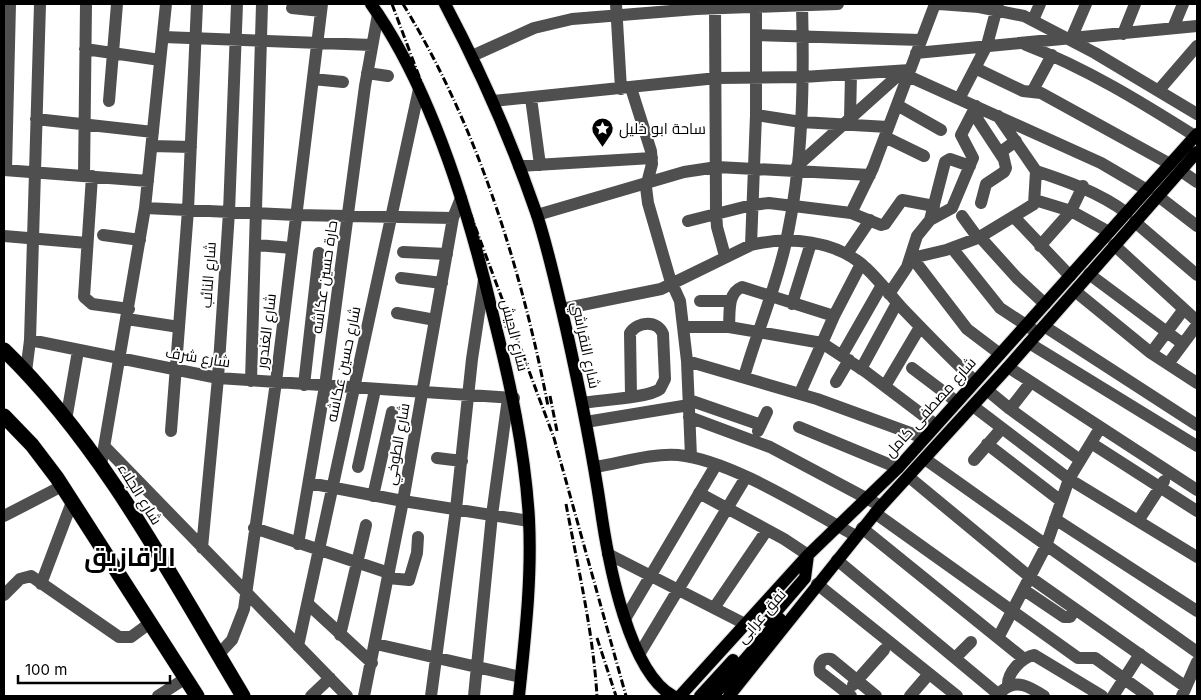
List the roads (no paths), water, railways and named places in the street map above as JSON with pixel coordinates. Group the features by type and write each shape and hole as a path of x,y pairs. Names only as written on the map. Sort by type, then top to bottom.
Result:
{"highway":[{"name":"شارع الجلاء","path":"4,350 26,372 101,465 243,696"},
{"path":"4,416 32,445 62,486 197,696"}],"main road":[{"name":"شارع النقراشي","path":"445,4 493,101 537,216 562,309 586,422 608,554 625,619 654,679 673,696"},
{"name":"شارع الجيش","path":"374,9 419,89 461,198 484,278 511,398 529,521 529,586 519,696"},
{"name":"شارع مصطفى كامل","path":"729,696 859,532 1008,368 1114,245 1131,217 1176,167 1196,135"},
{"name":"شارع مصطفى كامل","path":"1176,167 1197,152"},
{"name":"شارع مصطفى كامل","path":"680,696 747,625 808,555 898,468 1109,232 1131,217"},
{"name":"نفق عرابى","path":"700,696 800,586 808,570 808,555"},
{"name":"نفق عرابى","path":"713,696 808,586 836,560"}],"street":[{"path":"10,4 5,170 148,181"},
{"path":"26,372 30,340 40,4"},
{"path":"86,4 84,124 88,176 84,297 92,304 179,328"},
{"path":"109,101 117,4"},
{"path":"101,465 145,208 166,4"},
{"path":"171,430 188,210 197,4"},
{"name":"شارع النائب","path":"202,548 218,378 229,212 237,4"},
{"path":"251,380 257,245 262,4"},
{"path":"744,377 757,330 770,298 786,242 792,204 801,122 803,77 802,4"},
{"path":"472,56 553,22 617,9 838,4"},
{"path":"851,213 870,175 907,73 937,4 997,7 1033,20 1071,39 1197,114"},
{"path":"1033,20 1040,4"},
{"path":"1071,39 1086,4"},
{"path":"1123,34 1135,4"},
{"path":"1174,28 1183,4"},
{"path":"751,245 756,115 756,5"},
{"path":"716,6 716,212 717,228 724,256"},
{"path":"292,8 322,7"},
{"name":"شارع الغندور","path":"218,655 232,640 239,625 246,593 276,382 322,7"},
{"path":"959,99 987,45 997,7"},
{"name":"حارة حسين عكاشه","path":"298,544 325,386 372,45 374,9"},
{"path":"617,9 626,89 652,158 648,182 648,203 672,284 680,301 687,361 691,457"},
{"path":"916,53 1197,26"},
{"path":"756,36 922,40"},
{"path":"163,37 372,45"},
{"path":"1020,43 1052,55 1129,96 1196,135"},
{"path":"1158,90 1197,46"},
{"path":"85,49 160,60"},
{"path":"1032,92 1052,55"},
{"path":"975,68 1023,91 1041,93 1176,167 1197,182"},
{"path":"367,73 388,76"},
{"path":"797,168 847,122 907,73"},
{"path":"493,101 626,89 717,78 907,73 959,99 1101,162 1152,193 1197,226"},
{"path":"847,122 851,74"},
{"path":"313,79 343,82"},
{"name":"شارع حسين عكاشه","path":"298,646 334,488 390,216 419,89"},
{"path":"532,98 540,165"},
{"path":"896,105 941,130"},
{"path":"976,106 978,120 1003,158"},
{"path":"930,220 948,212 952,208 970,166 973,158 961,135 976,106"},
{"path":"756,115 801,122 847,122 887,132 924,156"},
{"path":"912,257 952,248 979,237 1029,208 1035,200 1036,171 998,116"},
{"path":"36,118 153,132"},
{"path":"981,203 986,184 1004,172 1006,168 1002,151 1016,141"},
{"path":"152,146 190,147"},
{"path":"519,166 652,158"},
{"path":"836,382 846,358 902,276 912,257 917,236 930,220 946,160 950,159 970,166"},
{"path":"537,216 684,172 717,167 797,168 870,175"},
{"path":"1036,171 1083,186 1106,198 1131,217 1197,275"},
{"path":"1040,246 1071,211 1083,186"},
{"name":"شارع الطوخي","path":"364,696 376,644 403,501 454,218 461,198"},
{"path":"688,221 716,212 752,205 792,204 851,213 878,224 885,224 902,200 934,206"},
{"path":"1035,200 1071,211 1109,232"},
{"path":"145,208 296,215 454,218"},
{"path":"962,216 1017,278 1045,304"},
{"path":"1014,217 1070,276"},
{"path":"847,254 870,220"},
{"path":"103,235 140,240"},
{"path":"4,236 87,243"},
{"path":"562,309 640,294 672,284 724,256 765,241 811,243 835,248 861,264 975,382"},
{"path":"792,304 811,243"},
{"path":"257,245 292,248"},
{"path":"1114,245 1197,321"},
{"path":"952,248 1000,308 1025,326 1041,329 1197,425"},
{"path":"403,252 447,254"},
{"path":"304,384 319,254"},
{"path":"912,257 967,329 1000,354"},
{"path":"800,393 834,316 861,264"},
{"path":"1089,274 1167,332 1189,343"},
{"path":"401,278 442,283"},
{"path":"431,696 484,278"},
{"path":"729,327 731,301 735,290 742,287 770,298 834,316"},
{"path":"1074,291 1151,354 1197,383"},
{"path":"861,369 889,294"},
{"path":"700,301 731,301"},
{"path":"1151,354 1184,309"},
{"path":"397,313 435,320"},
{"path":"582,403 631,396 657,392 664,382 663,334 660,328 654,324 636,326 630,333 631,396"},
{"path":"1168,364 1189,343 1197,325"},
{"path":"683,327 729,327 757,330 822,343 885,386 936,425"},
{"path":"885,386 920,327"},
{"name":"شارع شرف","path":"30,340 119,360 218,378 511,398"},
{"path":"1029,344 1197,446"},
{"path":"66,420 78,351"},
{"path":"687,361 800,393 924,438"},
{"path":"912,368 957,402"},
{"path":"1008,368 1197,490"},
{"path":"1010,409 1031,382"},
{"path":"358,467 375,390"},
{"path":"988,390 1010,409 1080,460"},
{"path":"474,696 492,515 511,398"},
{"path":"973,406 1069,479 1197,557"},
{"path":"689,408 868,498 878,510 1078,658 1092,656 1148,696"},
{"path":"586,422 689,408 761,425"},
{"path":"373,496 392,412"},
{"path":"754,440 767,412"},
{"path":"799,427 898,468"},
{"path":"974,460 1002,428"},
{"path":"998,638 1031,578 1046,546 1069,479 1100,428"},
{"path":"1091,443 1197,512"},
{"path":"988,444 1061,501"},
{"path":"105,447 347,696"},
{"path":"594,467 666,456 691,457 746,477 838,526 859,532 1024,659"},
{"path":"437,458 462,461"},
{"path":"925,460 1197,652"},
{"path":"625,619 716,465"},
{"path":"1138,521 1169,472"},
{"path":"640,653 746,477"},
{"path":"909,477 1031,578 1140,654 1184,692 1197,662"},
{"path":"309,483 373,496 529,521"},
{"path":"4,516 62,486"},
{"path":"699,493 808,555"},
{"path":"41,584 72,502"},
{"path":"1055,519 1197,611"},
{"path":"340,634 366,525"},
{"path":"254,528 389,575 409,580 416,560 418,537"},
{"path":"714,608 767,530"},
{"path":"608,554 747,625"},
{"path":"836,560 955,658 1001,692"},
{"path":"4,595 24,577 31,576 120,636 131,637 150,624"},
{"path":"817,584 928,675 957,696"},
{"path":"1024,590 1064,617 1070,617 1075,609"},
{"path":"308,604 372,663"},
{"path":"955,658 971,642"},
{"path":"376,644 521,677"},
{"path":"876,696 858,680 832,659 826,658 821,661 819,666 820,672 849,695 858,680 884,650"},
{"path":"1113,696 1140,654"},
{"path":"1001,692 1010,673 1024,659 1029,656 1039,656 1102,696"},
{"path":"918,694 928,675"},
{"path":"158,696 186,678"},
{"path":"311,696 330,678"},
{"path":"1001,692 1020,684 1044,696"}],"railway":[{"path":"392,4 554,438 626,696"},
{"path":"403,4 453,98 493,198 524,302 548,406"},
{"path":"550,396 557,431"},
{"path":"566,504 589,624 597,696"},
{"path":"597,638 616,696"}],"place":[{"name":"ساحة ابو خليل","path":"603,147"}],"district":[{"name":"الزقازيق","path":"130,557"}]}
